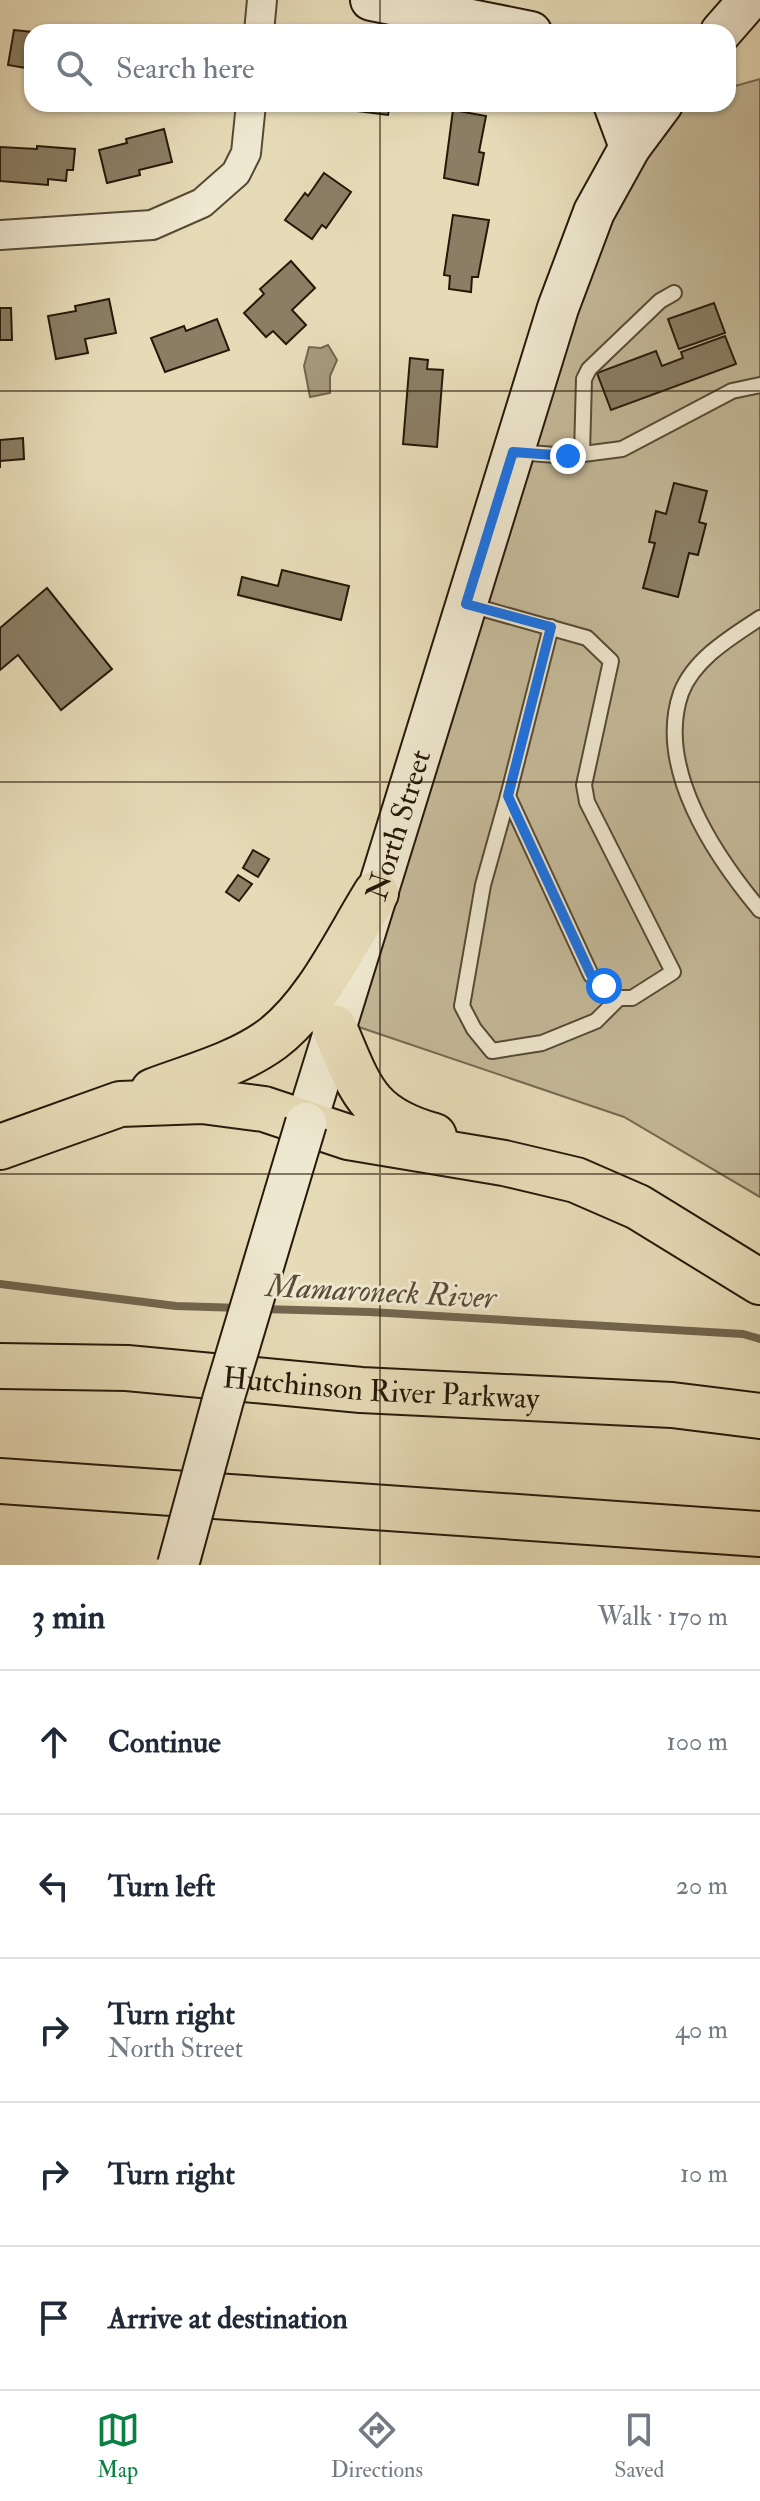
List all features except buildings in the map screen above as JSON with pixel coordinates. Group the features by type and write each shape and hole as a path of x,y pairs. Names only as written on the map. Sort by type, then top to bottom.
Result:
{"highway":[{"path":"0,1147 236,1059 271,1040 310,999 376,893"},
{"path":"334,1027 359,1085 384,1115 407,1128 504,1163"},
{"path":"120,1104 202,1101 264,1109 348,1137 504,1163 576,1180 605,1191 690,1237 760,1282"},
{"name":"Hutchinson River Parkway","path":"0,1366 127,1368 361,1390 672,1405 760,1416"},
{"path":"0,1481 760,1534"}],"main road":[{"path":"371,0 491,24"},
{"path":"728,24 749,0"},
{"path":"617,112 630,147"},
{"name":"North Street","path":"178,1565 223,1400 334,1027 558,308 594,212 630,147 656,112"}],"street":[{"path":"260,24 262,0"},
{"path":"0,235 152,225 202,203 236,173 246,153 250,112"}],"lane":[{"path":"582,454 584,379 589,369 660,301 674,293"},
{"path":"513,452 568,456 622,449 732,391 760,385"},
{"path":"466,604 587,638 611,661 584,785 587,802 673,972 632,998 619,998 591,975 508,796"},
{"path":"760,618 722,643 698,666 681,693 674,736 688,801 732,876 760,910"},
{"path":"551,627 483,885 463,986 462,1006 474,1029 492,1051 542,1043 596,1021 619,998"}],"shaded area":[{"path":"760,79 760,1197 624,1117 353,1025 604,228 675,112 736,112 736,86"},
{"path":"328,345 337,360 330,376 330,393 310,397 304,366 309,347"}],"waterway":[{"name":"Mamaroneck River","path":"0,1284 176,1306 241,1308"},
{"name":"Mamaroneck River","path":"262,1309 370,1312 743,1334 760,1339"}],"route":[{"path":"568,456 513,452 466,604 551,627 508,796 591,975 604,986"}]}
